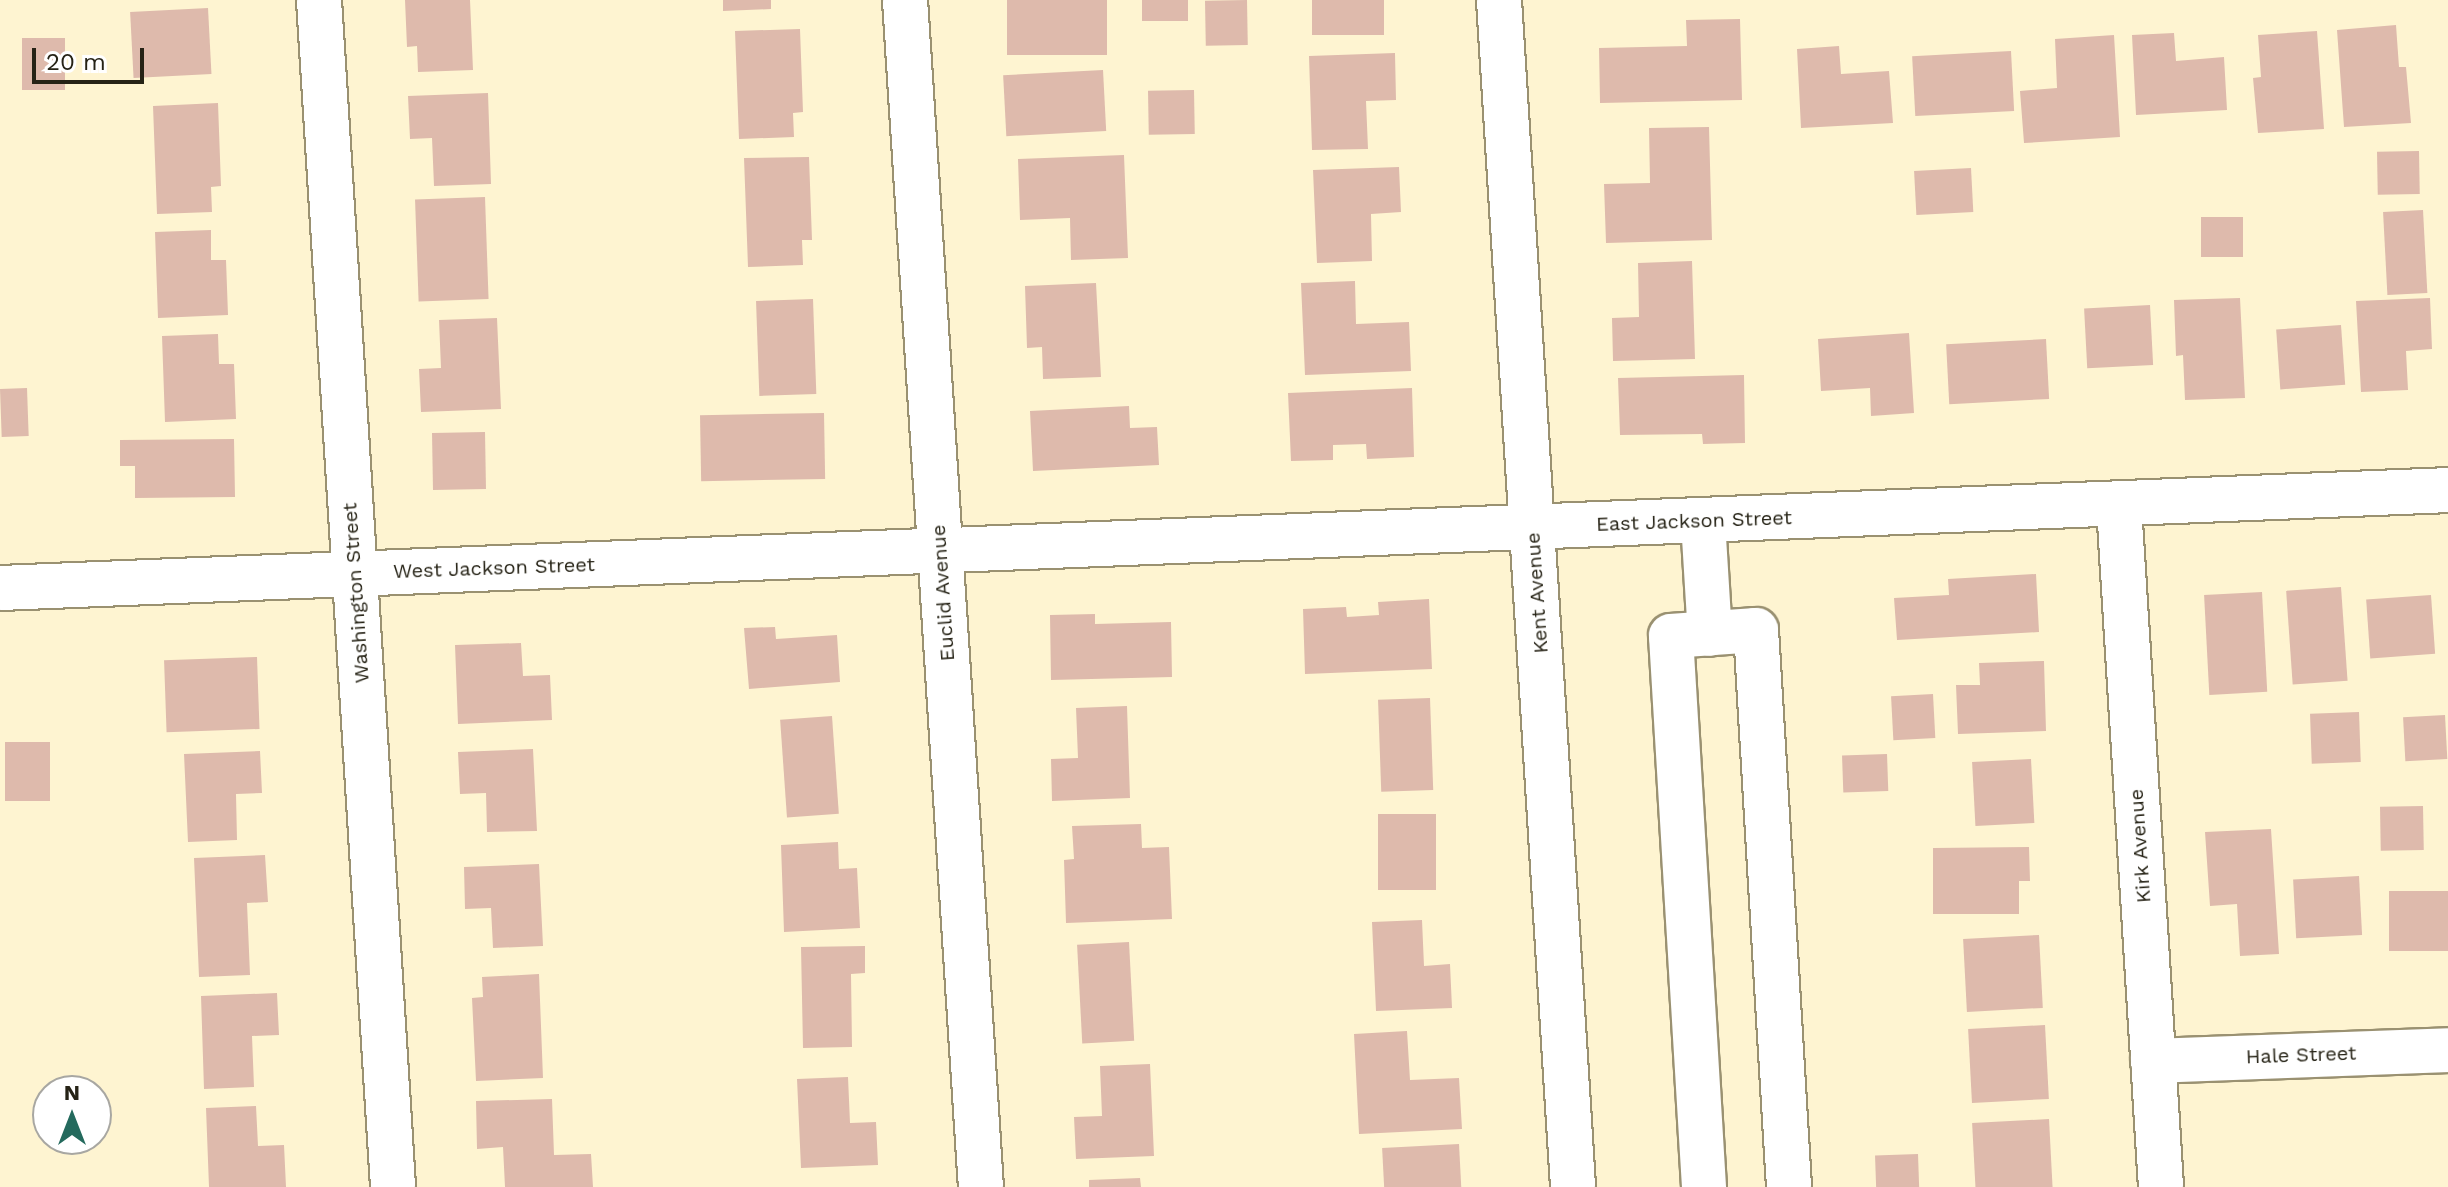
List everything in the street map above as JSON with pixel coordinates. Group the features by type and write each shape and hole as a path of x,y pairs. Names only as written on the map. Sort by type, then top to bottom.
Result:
{"street":[{"name":"Washington Street","path":"319,0 393,1187"},
{"name":"Euclid Avenue","path":"905,0 981,1187"},
{"name":"Kent Avenue","path":"1499,0 1573,1187"},
{"name":"East Jackson Street","path":"940,550 2119,506 2448,490"},
{"name":"Kirk Avenue","path":"2119,506 2161,1187"},
{"path":"1703,521 1710,634"},
{"name":"West Jackson Street","path":"0,588 940,550"},
{"path":"1704,1187 1671,636 1756,630 1789,1187"},
{"name":"Hale Street","path":"2153,1061 2448,1050"}],"building":[{"path":"405,0 470,0 473,70 418,72 417,46 407,47"},
{"path":"723,0 771,0 771,9 723,11"},
{"path":"1007,0 1107,0 1107,55 1007,55"},
{"path":"1142,0 1188,0 1188,21 1142,21"},
{"path":"1247,0 1248,45 1206,46 1205,1"},
{"path":"1312,0 1384,0 1384,35 1312,35"},
{"path":"208,8 211,74 134,78 130,12"},
{"path":"1740,19 1742,100 1600,103 1599,48 1687,46 1686,20"},
{"path":"2396,25 2399,67 2406,67 2411,123 2344,127 2337,30"},
{"path":"800,29 803,112 793,113 794,137 739,139 735,31"},
{"path":"2317,31 2324,129 2258,133 2253,78 2261,77 2258,35"},
{"path":"2174,33 2176,61 2224,57 2227,110 2136,115 2132,35"},
{"path":"2114,35 2120,137 2024,143 2020,91 2057,88 2055,39"},
{"path":"22,38 65,38 65,90 22,90"},
{"path":"1839,46 1841,74 1889,71 1893,123 1801,128 1797,49"},
{"path":"2011,51 2014,111 1915,116 1912,56"},
{"path":"1395,53 1396,100 1366,101 1368,149 1312,150 1309,56"},
{"path":"1103,70 1106,131 1006,136 1003,75"},
{"path":"1194,90 1195,134 1149,135 1148,91"},
{"path":"488,93 491,184 434,186 432,138 410,139 408,96"},
{"path":"218,103 221,186 211,187 212,212 157,214 153,106"},
{"path":"1709,127 1712,240 1606,243 1604,184 1650,183 1649,128"},
{"path":"2419,151 2420,194 2378,195 2377,152"},
{"path":"1124,155 1128,258 1071,260 1070,218 1020,220 1018,159"},
{"path":"809,157 812,240 802,240 803,265 748,267 744,158"},
{"path":"1399,167 1401,212 1371,214 1372,261 1317,263 1313,170"},
{"path":"1971,168 1973,212 1916,215 1914,171"},
{"path":"485,197 489,299 419,301 415,199"},
{"path":"2423,210 2427,293 2387,295 2383,212"},
{"path":"2201,217 2243,217 2243,257 2201,257"},
{"path":"211,230 211,260 226,260 228,315 158,318 155,232"},
{"path":"1692,261 1695,359 1613,361 1612,318 1639,317 1638,263"},
{"path":"1355,281 1356,324 1409,322 1411,371 1305,375 1301,283"},
{"path":"1096,283 1101,377 1043,379 1042,347 1027,348 1025,286"},
{"path":"2240,298 2245,398 2185,400 2183,355 2176,356 2174,300"},
{"path":"2430,298 2432,349 2406,351 2408,390 2361,392 2356,301"},
{"path":"813,299 816,394 759,396 756,301"},
{"path":"2150,305 2153,365 2087,368 2084,308"},
{"path":"497,318 501,409 421,412 419,369 441,368 439,320"},
{"path":"2341,325 2345,385 2280,389 2276,330"},
{"path":"1909,333 1914,413 1871,416 1870,388 1821,391 1818,339"},
{"path":"218,334 219,364 234,364 236,419 165,422 162,336"},
{"path":"2046,339 2049,399 1949,404 1946,344"},
{"path":"1744,375 1745,443 1703,444 1702,434 1620,435 1618,378"},
{"path":"27,388 29,436 2,437 0,389"},
{"path":"1412,388 1414,457 1367,459 1366,444 1333,445 1333,460 1291,461 1288,393"},
{"path":"1129,406 1130,428 1157,427 1159,465 1033,471 1030,411"},
{"path":"824,413 825,479 701,481 700,415"},
{"path":"485,432 486,489 433,490 432,433"},
{"path":"234,439 235,497 135,498 135,466 120,466 120,440"},
{"path":"2036,574 2039,632 1897,640 1894,598 1949,595 1948,579"},
{"path":"2341,587 2348,681 2293,685 2286,591"},
{"path":"2262,592 2267,692 2209,695 2204,595"},
{"path":"2431,595 2435,654 2370,658 2366,600"},
{"path":"1429,599 1432,669 1305,674 1303,609 1346,607 1347,617 1379,615 1378,602"},
{"path":"1095,614 1095,624 1171,622 1172,677 1051,680 1050,615"},
{"path":"775,627 776,639 837,635 840,682 749,689 744,628"},
{"path":"521,643 523,676 550,675 552,720 458,724 455,645"},
{"path":"257,657 260,729 167,732 164,660"},
{"path":"2044,661 2046,731 1958,734 1956,685 1980,685 1979,663"},
{"path":"1933,694 1935,738 1893,740 1891,696"},
{"path":"1430,698 1433,790 1381,792 1378,700"},
{"path":"1127,706 1130,798 1052,801 1051,759 1078,758 1076,708"},
{"path":"2359,712 2361,762 2312,764 2310,714"},
{"path":"2445,715 2447,759 2405,761 2403,717"},
{"path":"832,716 839,814 787,817 780,720"},
{"path":"5,742 50,742 50,801 5,801"},
{"path":"533,749 537,831 487,832 486,793 460,794 458,752"},
{"path":"260,751 262,793 236,794 237,840 188,842 184,754"},
{"path":"1887,754 1888,791 1843,793 1842,756"},
{"path":"2031,759 2034,823 1975,826 1972,762"},
{"path":"2423,806 2424,850 2381,851 2380,807"},
{"path":"1378,814 1436,814 1436,890 1378,890"},
{"path":"1141,824 1142,848 1169,847 1172,919 1066,923 1064,860 1074,859 1072,826"},
{"path":"2271,829 2279,954 2240,956 2237,904 2210,906 2205,832"},
{"path":"838,842 839,869 857,868 860,928 784,932 781,845"},
{"path":"2029,847 2030,881 2019,881 2019,914 1933,914 1933,848"},
{"path":"265,855 268,902 247,903 250,975 199,977 194,858"},
{"path":"539,864 543,946 493,948 491,908 465,909 464,867"},
{"path":"2359,876 2362,935 2296,938 2293,879"},
{"path":"2389,891 2448,891 2448,951 2389,951"},
{"path":"1422,920 1424,966 1450,964 1452,1008 1376,1011 1372,922"},
{"path":"2039,935 2043,1008 1967,1012 1963,939"},
{"path":"1129,942 1134,1041 1082,1044 1077,945"},
{"path":"865,946 865,973 851,974 852,1047 803,1048 801,947"},
{"path":"539,974 543,1078 476,1081 472,998 483,997 482,977"},
{"path":"277,993 279,1035 252,1036 254,1087 204,1089 201,996"},
{"path":"2045,1025 2049,1099 1972,1103 1968,1029"},
{"path":"1407,1031 1410,1080 1459,1078 1462,1129 1359,1134 1354,1034"},
{"path":"1150,1064 1154,1156 1076,1159 1074,1117 1102,1116 1100,1066"},
{"path":"848,1077 850,1123 876,1122 878,1165 801,1168 797,1079"},
{"path":"552,1099 554,1155 591,1154 593,1187 505,1187 503,1147 477,1149 476,1101"},
{"path":"256,1106 258,1146 284,1145 286,1187 209,1187 206,1108"},
{"path":"2049,1119 2053,1187 1975,1187 1972,1123"},
{"path":"1459,1144 1461,1187 1384,1187 1382,1148"},
{"path":"1918,1154 1919,1187 1876,1187 1875,1156"},
{"path":"1140,1178 1141,1187 1089,1187 1089,1180"}]}
